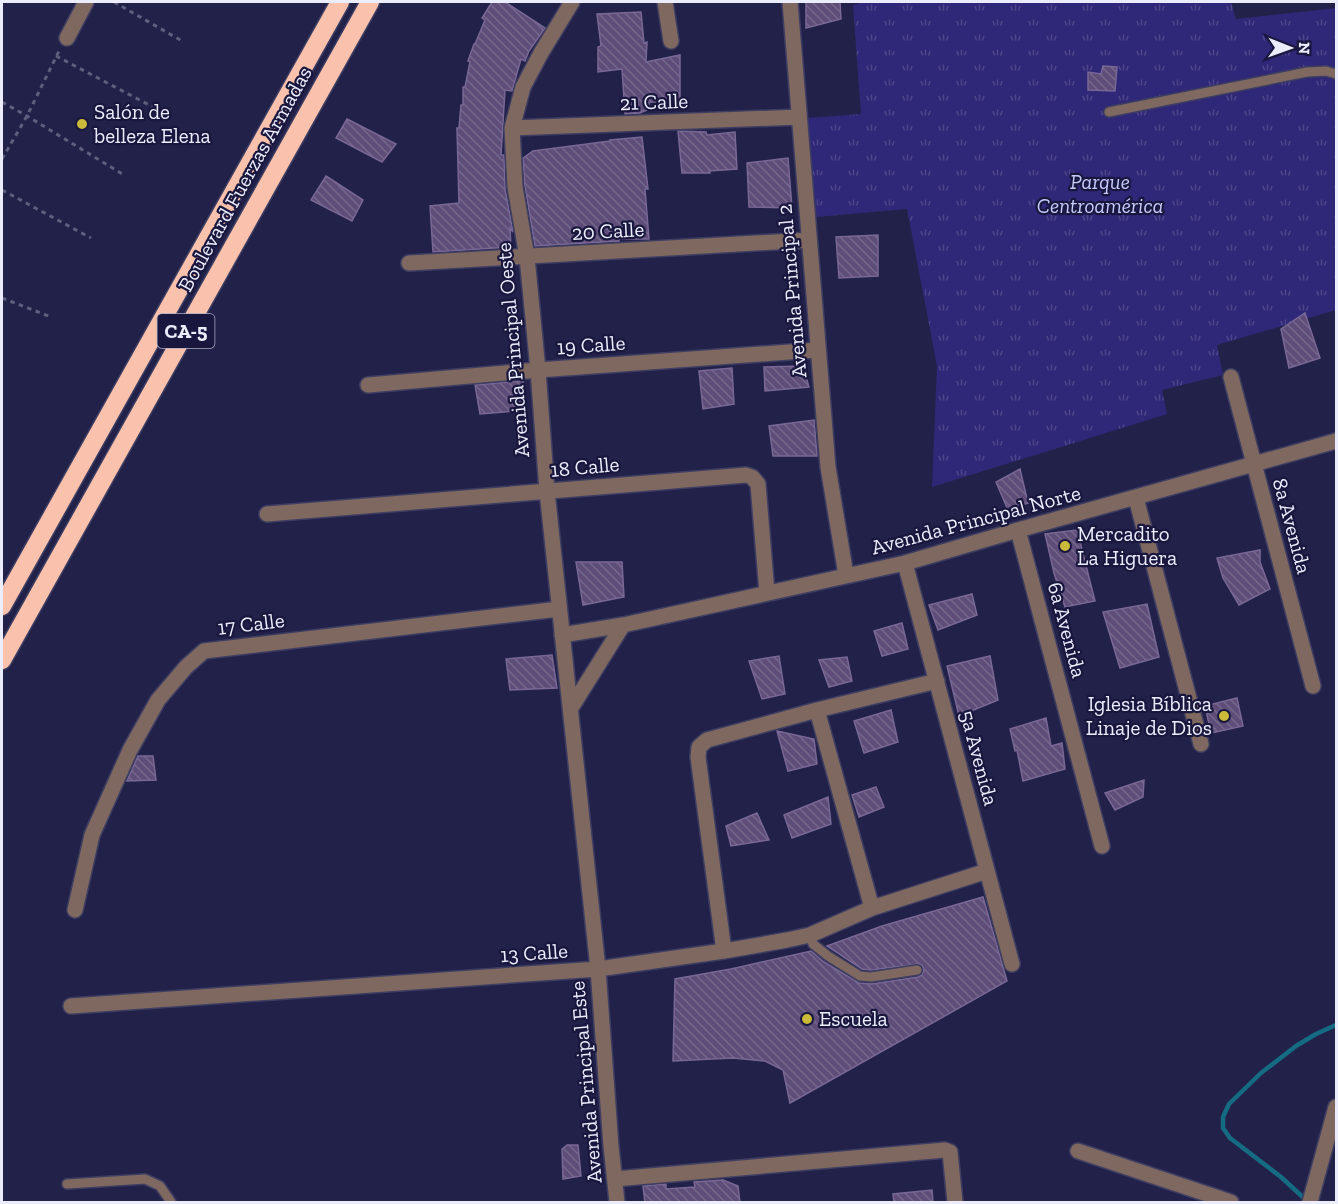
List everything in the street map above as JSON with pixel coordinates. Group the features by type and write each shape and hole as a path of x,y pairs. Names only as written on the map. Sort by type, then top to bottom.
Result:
{"highway":[{"name":"Boulevard Fuerzas Armadas","path":"2,606 340,2"},
{"name":"Boulevard Fuerzas Armadas","path":"2,660 370,2"}],"street":[{"path":"67,38 86,2"},
{"name":"Avenida Principal Oeste","path":"571,708 547,491 527,257 515,187 512,128 523,87 572,2"},
{"path":"665,2 671,41"},
{"name":"Avenida Principal 2","path":"790,2 828,467 846,575"},
{"name":"21 Calle","path":"512,128 799,117"},
{"name":"20 Calle","path":"409,263 809,240"},
{"name":"19 Calle","path":"368,385 817,350"},
{"name":"8a Avenida","path":"1231,377 1313,686"},
{"name":"Avenida Principal Norte","path":"562,635 623,625 905,563 1336,441"},
{"name":"18 Calle","path":"267,514 746,475 752,477 758,484 766,593"},
{"path":"1136,498 1201,744"},
{"name":"6a Avenida","path":"1018,530 1102,846"},
{"name":"5a Avenida","path":"905,563 1012,964"},
{"name":"17 Calle","path":"75,910 92,835 130,750 159,700 186,667 204,651 559,609"},
{"path":"571,708 623,625"},
{"path":"724,951 698,757 699,747 707,740 937,681"},
{"name":"Avenida Principal Este","path":"571,708 598,969 610,1146 618,1203"},
{"path":"817,710 872,908"},
{"name":"13 Calle","path":"71,1006 598,969 724,951 810,935 872,908 987,871"},
{"path":"1311,1203 1336,1107"},
{"path":"615,1179 945,1150 950,1152 956,1203"},
{"path":"1078,1151 1231,1203"}],"lane":[{"path":"1109,112 1307,72 1326,71 1336,74"},
{"path":"810,935 813,944 860,976 871,977 917,970"},
{"path":"68,1184 145,1179 160,1186 171,1203"}],"path":[{"path":"114,2 182,41"},
{"path":"2,159 67,38"},
{"path":"56,56 153,107"},
{"path":"2,102 124,176"},
{"path":"2,190 90,238"},
{"path":"2,298 51,317"}],"green space":[{"name":"Parque Centroamérica","path":"863,2 1231,2 1236,19 1336,8 1336,310 1217,345 1223,375 1162,390 1167,414 932,487 937,366 907,209 816,217 807,118 861,114 853,5"}],"building":[{"path":"492,2 505,2 545,28 525,61 521,59 512,91 505,90 501,155 504,155 505,189 513,232 510,228 511,247 433,252 430,206 459,203 457,128 459,128 461,105 463,105 463,87 465,87 470,62 468,61 485,20 482,18"},
{"path":"806,2 840,2 841,19 806,28"},
{"path":"641,12 644,43 647,42 646,62 680,55 680,102 649,102 649,109 640,113 625,114 622,69 598,72 598,47 601,46 597,14"},
{"path":"1103,66 1117,67 1115,91 1088,90 1088,72 1101,74"},
{"path":"347,119 396,144 382,162 336,138"},
{"path":"678,131 706,132 707,135 735,132 737,169 709,171 710,173 682,173"},
{"path":"642,137 648,189 645,189 649,239 619,239 619,241 535,246 525,186 523,158 533,151"},
{"path":"788,158 792,208 749,207 747,163"},
{"path":"326,176 363,200 352,221 311,200"},
{"path":"878,235 878,276 839,278 836,237"},
{"path":"1305,313 1320,358 1289,368 1281,329"},
{"path":"803,366 809,387 765,391 764,367"},
{"path":"732,368 734,404 703,409 699,371"},
{"path":"523,381 526,410 480,414 475,385"},
{"path":"814,420 817,456 773,456 769,426"},
{"path":"1020,469 1028,503 1008,510 996,482"},
{"path":"1077,530 1095,601 1065,607 1045,534"},
{"path":"1260,550 1260,562 1270,589 1239,605 1223,578 1217,558"},
{"path":"576,562 622,562 624,597 583,605"},
{"path":"972,594 977,615 938,630 929,605"},
{"path":"1147,604 1159,657 1120,668 1103,612"},
{"path":"902,623 908,649 882,656 874,631"},
{"path":"552,655 557,688 510,690 506,659"},
{"path":"779,656 785,694 762,699 749,661"},
{"path":"990,656 998,700 959,716 947,666"},
{"path":"847,657 852,681 829,687 819,660"},
{"name":"Iglesia Bíblica Linaje de Dios","path":"1237,698 1243,726 1211,733 1205,706"},
{"path":"891,710 898,742 864,753 854,721"},
{"path":"1046,718 1051,746 1062,743 1065,769 1023,781 1010,729"},
{"path":"777,731 814,739 817,764 788,771"},
{"path":"138,756 153,756 156,780 127,781"},
{"path":"1144,780 1143,797 1115,810 1105,793"},
{"path":"876,787 884,807 859,817 852,795"},
{"path":"828,797 831,824 792,838 784,815"},
{"path":"757,813 769,840 731,846 726,826"},
{"name":"Escuela","path":"983,897 1007,981 790,1103 783,1070 765,1061 733,1058 673,1061 675,979 811,951 824,962 859,983 872,984 918,977 924,970 922,965 862,969 827,946 882,926"},
{"path":"567,1145 578,1145 581,1176 563,1179 562,1149"},
{"path":"723,1180 738,1186 740,1203 645,1203 643,1186 666,1184 666,1189 695,1187 694,1182"},
{"path":"932,1190 933,1203 894,1203 893,1194"}],"waterway":[{"path":"1306,1200 1281,1177 1230,1138 1223,1128 1223,1117 1229,1104 1261,1073 1296,1046 1336,1025"}],"place":[{"name":"Salón de belleza Elena","path":"82,124"},
{"name":"Mercadito La Higuera","path":"1065,546"},
{"name":"Iglesia Bíblica Linaje de Dios","path":"1224,716"},
{"name":"Escuela","path":"807,1019"}]}
